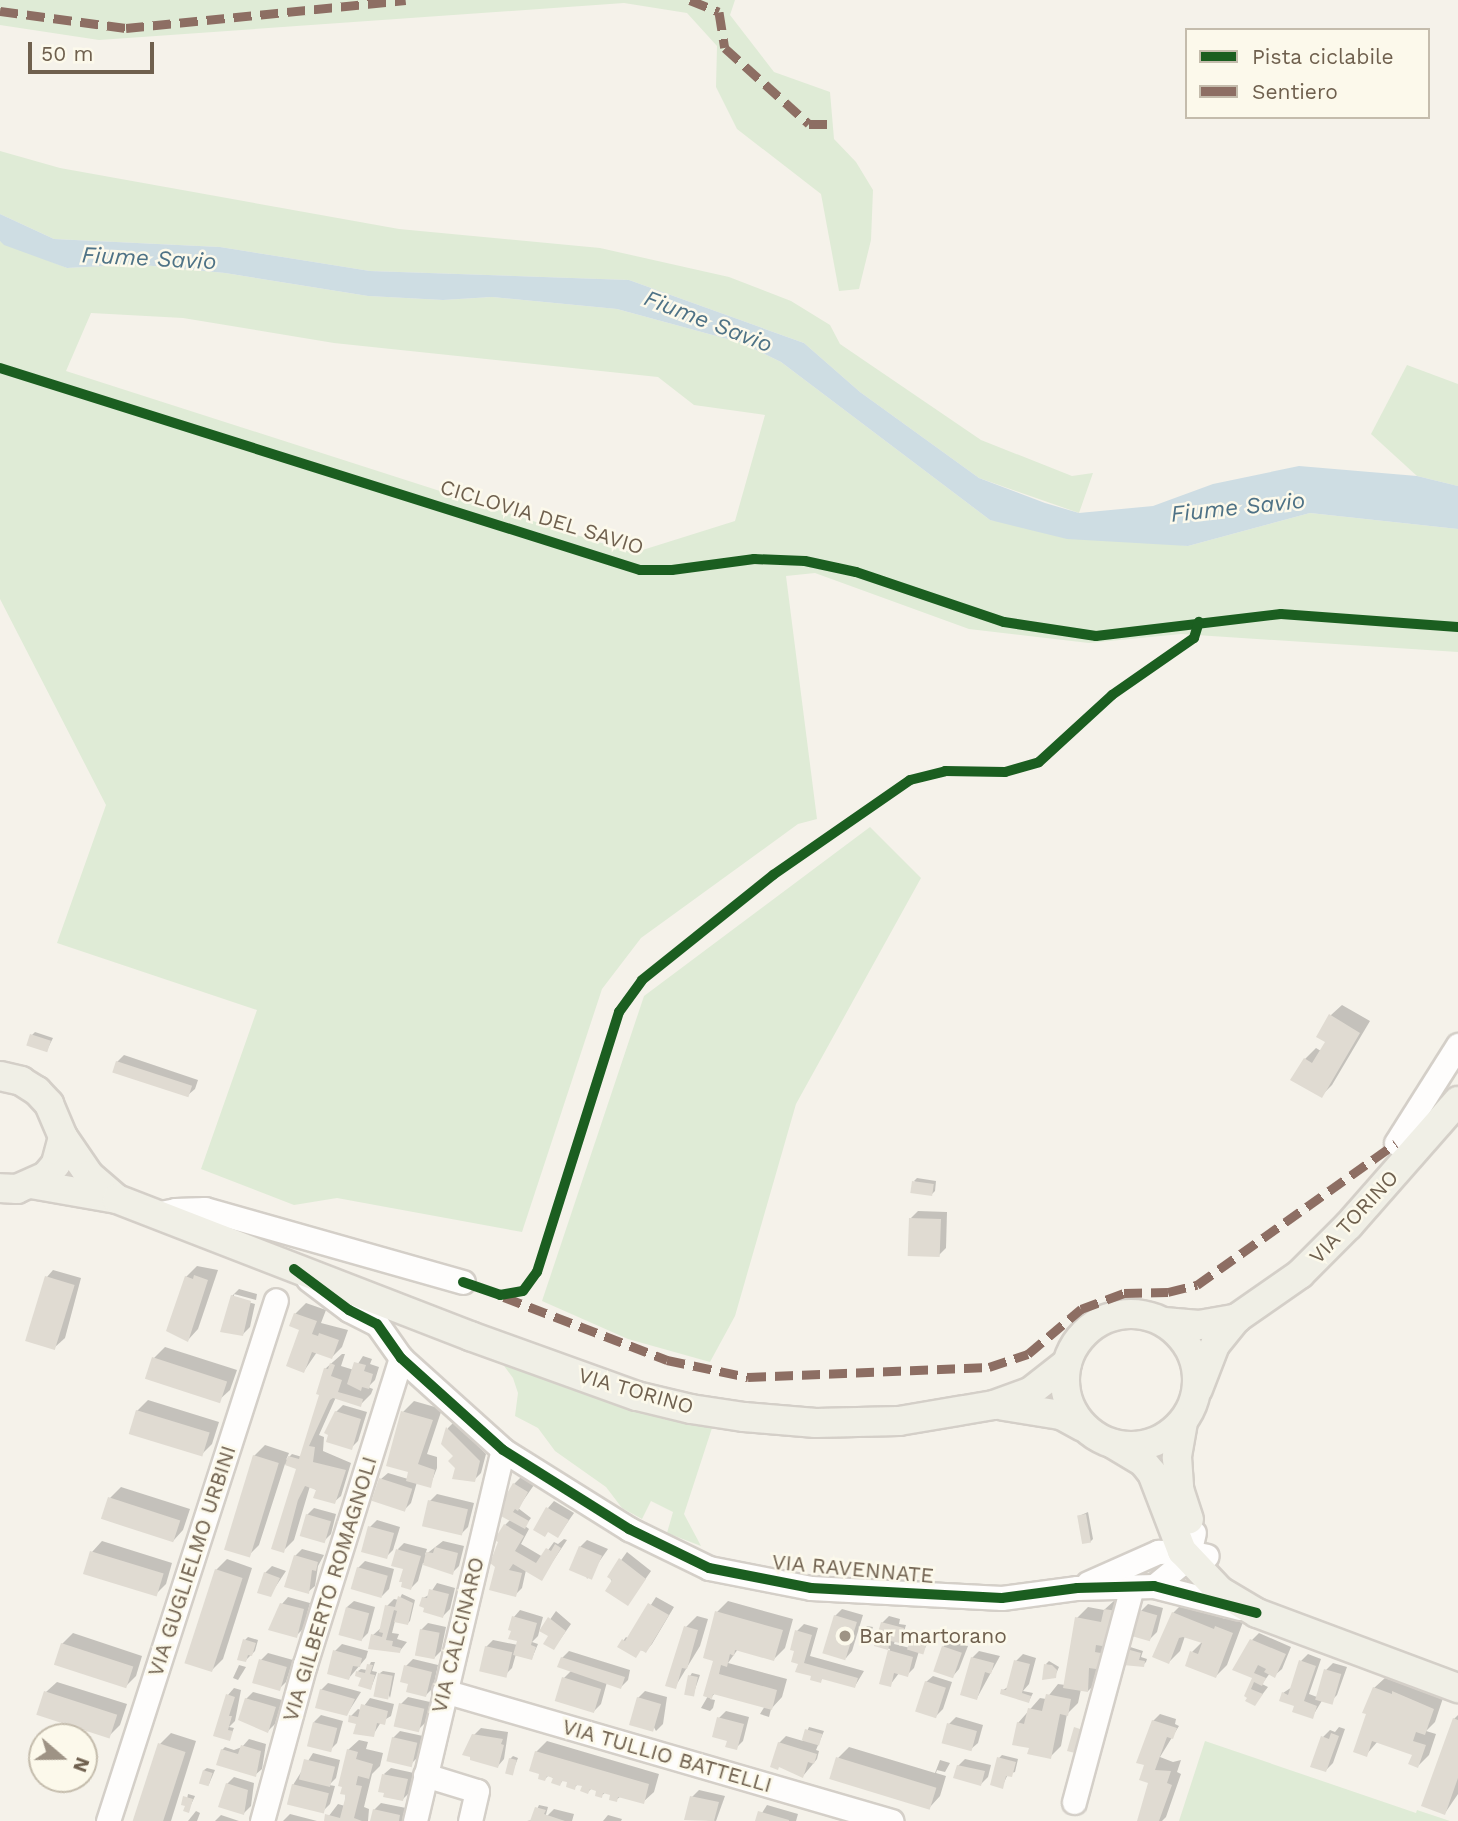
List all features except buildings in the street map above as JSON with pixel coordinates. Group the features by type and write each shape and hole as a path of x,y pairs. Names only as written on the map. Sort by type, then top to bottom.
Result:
{"main road":[{"name":"VIA RAVENNATE","path":"0,1076 22,1082 37,1091 49,1104 63,1137 89,1175 117,1199"},
{"name":"VIA TORINO","path":"1197,1391 1216,1345 1237,1318 1300,1274 1349,1225 1458,1101"},
{"path":"12,1191 46,1176 56,1164 63,1137"},
{"name":"VIA RAVENNATE","path":"12,1191 117,1199 294,1269"},
{"name":"VIA TORINO","path":"294,1269 625,1391 691,1409 744,1417 816,1423 899,1421 994,1405 1030,1392 1067,1363"},
{"path":"1114,1315 1148,1315 1164,1322 1180,1334 1191,1351 1197,1371 1197,1391 1183,1422 1168,1435 1151,1444 1132,1447 1113,1444 1083,1427 1070,1408 1065,1386 1067,1363 1084,1333 1114,1315"},
{"name":"VIA TORINO","path":"1164,1322 1199,1325 1237,1318"},
{"name":"VIA TORINO","path":"994,1405 1037,1409 1061,1415 1083,1427"},
{"name":"VIA RAVENNATE","path":"1183,1422 1177,1457 1179,1489 1192,1550 1250,1595 1321,1635"},
{"name":"VIA RAVENNATE","path":"1113,1444 1143,1462 1152,1473 1168,1516 1220,1591 1257,1613 1458,1688"}],"street":[{"path":"1396,1143 1458,1045"},
{"path":"1430,1093 1428,1121 1432,1131"},
{"path":"155,1214 205,1209 463,1282"},
{"name":"VIA RAVENNATE","path":"294,1269 349,1310 377,1324 401,1358 503,1450 629,1529 709,1569 811,1588 1002,1598 1077,1588 1143,1587 1257,1613"},
{"name":"VIA GUGLIELMO URBINI","path":"108,1821 276,1300"},
{"name":"VIA GILBERTO ROMAGNOLI","path":"262,1821 305,1664 401,1358"},
{"name":"VIA CALCINARO","path":"415,1821 503,1450"},
{"path":"1141,1558 1168,1516"},
{"path":"1074,1802 1143,1587 1192,1550"},
{"name":"VIA RAVENNATE","path":"1077,1588 1157,1552 1192,1550"},
{"name":"VIA TULLIO BATTELLI","path":"444,1691 891,1821"},
{"path":"425,1775 477,1791 470,1821"}],"green space":[{"path":"0,0 735,0 730,15 774,72 830,92 834,139 856,162 873,190 871,240 859,289 839,291 821,194 737,129 716,87 717,46 687,13 624,3 99,40 0,25"},
{"path":"0,151 60,168 399,229 600,248 729,277 791,301 830,325 840,344 981,440 1072,476 1093,473 1079,513 979,478 860,392 804,343 629,280 370,271 220,247 54,239 0,214"},
{"path":"0,241 67,268 104,266 111,262 225,273 368,296 443,300 492,297 617,309 742,343 781,362 990,520 1188,546 1310,513 1458,529 1458,652 1181,634 1089,643 969,629 815,573 786,576 817,819 798,824 641,938 602,989 522,1232 337,1198 294,1205 201,1169 257,1010 57,943 106,805 0,599","holes":["91,313 183,318 334,343 658,377 694,405 765,415 735,521 633,553 66,371"]},
{"path":"1407,365 1458,384 1458,486 1417,476 1371,434"},
{"path":"870,827 921,878 796,1104 735,1316 710,1362 628,1339 542,1301 644,996"},
{"path":"499,1359 663,1419 712,1428 684,1514 701,1546 667,1533 673,1512 651,1501 642,1519 622,1508 606,1487 555,1451 538,1428 515,1416 518,1393 513,1378"},
{"path":"1205,1741 1416,1813 1417,1810 1450,1821 1179,1821"}],"water":[{"name":"Fiume Savio","path":"0,214 54,239 220,247 370,271 629,280 804,343 860,392 979,478 1045,503 1079,513 1153,506 1213,484 1299,466 1417,476 1458,486 1458,529 1310,513 1188,546 1067,539 990,520 781,362 742,343 617,309 492,297 443,300 368,296 225,273 112,262 105,266 67,268 4,245 0,241"}],"marked path":[{"path":"0,11 126,28 406,0"},
{"path":"690,0 719,12 725,48 809,124 832,124"},
{"path":"504,1297 667,1360 748,1377 989,1367 1028,1354 1081,1309 1124,1293 1168,1292 1197,1285 1396,1143"}],"cycle path":[{"name":"CICLOVIA DEL SAVIO","path":"0,368 640,570 672,570 754,559 805,561 856,572 1004,622 1096,636 1281,614 1458,627"},
{"path":"463,1282 500,1295 523,1291 537,1272 619,1012 642,980 773,875 910,780 945,771 1005,772 1039,762 1112,695 1194,638 1199,622"},
{"path":"294,1269 349,1310 377,1324 401,1358 503,1450 629,1529 709,1568 811,1588 1002,1598 1077,1588 1154,1586 1257,1613"}],"place":[{"name":"Bar martorano","path":"845,1636"}]}
